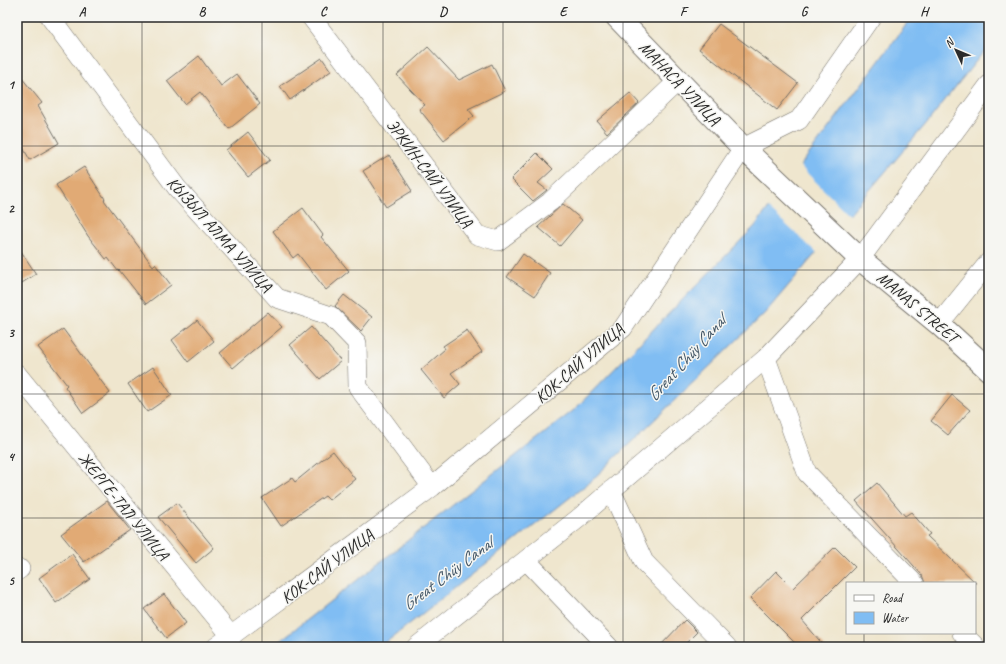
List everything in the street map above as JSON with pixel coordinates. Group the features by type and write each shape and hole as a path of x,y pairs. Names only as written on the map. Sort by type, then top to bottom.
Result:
{"street":[{"name":"КЫЗЫЛ АЛМА УЛИЦА","path":"50,17 177,188 277,298 331,316 357,343 358,387 432,487"},
{"name":"ЭРКИН-САЙ УЛИЦА","path":"311,17 477,236 498,241 550,202 678,81"},
{"name":"МАНАСА УЛИЦА","path":"618,17 743,148 768,171"},
{"name":"КОК-САЙ УЛИЦА","path":"224,642 432,487 623,328 743,148 799,120 871,17"},
{"path":"416,647 526,560 611,490 766,358 989,85"},
{"name":"MANAS STREET","path":"768,171 853,252 939,324 989,370"},
{"path":"939,324 989,262"},
{"path":"766,358 807,473 913,582"},
{"name":"ЖЕРГЕ-ТАЛ УЛИЦА","path":"17,374 224,642"},
{"path":"611,490 644,562 727,647"},
{"path":"526,560 609,647"},
{"path":"963,634 976,647"}],"water":[{"name":"Great Chüy Canal","path":"912,17 989,17 989,45 926,124 765,313 591,481 380,647 272,647 574,410 755,226"}],"pier":[{"path":"799,165 850,216 818,254 767,207"}],"building":[{"path":"719,24 798,83 777,110 699,49"},
{"path":"428,47 459,80 492,64 505,91 468,109 474,116 444,140 419,109 425,105 397,75"},
{"path":"199,56 221,86 237,74 260,104 229,129 200,92 185,104 167,81"},
{"path":"322,58 331,71 290,100 280,86"},
{"path":"17,72 42,103 38,106 59,143 30,160 17,137"},
{"path":"630,93 639,103 607,133 597,121"},
{"path":"248,132 270,160 248,177 226,150"},
{"path":"537,153 553,169 538,183 547,190 533,201 511,179"},
{"path":"389,155 412,191 386,207 363,171"},
{"path":"84,167 105,199 104,200 153,266 155,264 171,285 146,304 119,270 118,271 108,258 106,259 88,236 56,185"},
{"path":"563,204 582,220 560,246 538,227"},
{"path":"303,208 323,235 321,237 349,271 326,290 298,254 293,258 273,231"},
{"path":"17,245 36,274 17,286"},
{"path":"523,254 550,273 535,296 507,277"},
{"path":"344,295 372,317 361,331 335,306"},
{"path":"268,312 282,327 233,368 220,353"},
{"path":"197,320 214,341 188,362 172,340"},
{"path":"311,327 341,361 320,379 290,345"},
{"path":"63,329 110,393 83,413 65,387 67,385 38,347"},
{"path":"467,330 482,352 451,373 460,384 444,398 421,370 445,349 443,346"},
{"path":"153,367 172,395 147,412 128,384"},
{"path":"952,395 970,410 948,435 931,421"},
{"path":"333,451 355,479 329,500 325,496 281,526 262,498 292,478 295,482"},
{"path":"877,483 905,516 911,512 930,534 927,536 975,582 925,582 922,575 856,501"},
{"path":"107,501 130,530 84,562 61,534"},
{"path":"177,503 214,548 196,563 158,517"},
{"path":"835,547 855,567 802,620 825,647 799,647 750,598 776,571 793,588"},
{"path":"72,554 90,579 56,603 39,578"},
{"path":"164,594 186,623 166,638 144,609"},
{"path":"685,620 697,632 682,647 659,647"}]}
